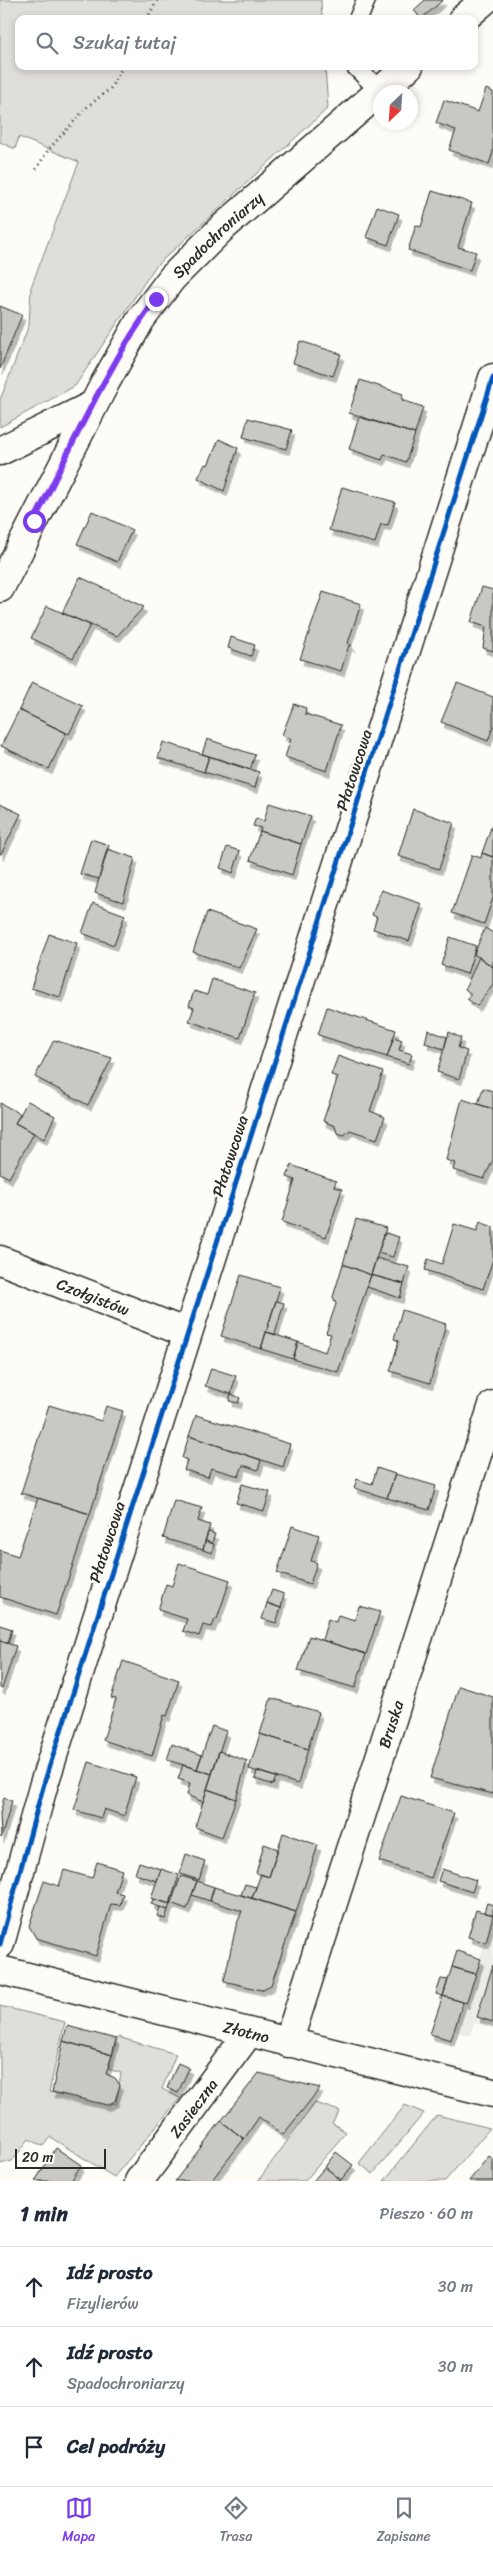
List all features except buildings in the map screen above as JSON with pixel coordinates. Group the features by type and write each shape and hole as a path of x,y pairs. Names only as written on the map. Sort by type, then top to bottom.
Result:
{"street":[{"path":"468,15 485,0"},
{"name":"Spadochroniarzy","path":"387,85 404,70"},
{"name":"Spadochroniarzy","path":"0,588 93,405 141,319 177,272 221,229 373,97"},
{"name":"Płatowcowa","path":"0,1944 43,1786 186,1333 493,378"},
{"path":"0,451 93,405"},
{"name":"Czołgistów","path":"0,1260 186,1333"},
{"name":"Bruska","path":"288,2043 493,1405"},
{"name":"Złotno","path":"0,1970 248,2034 493,2093"},
{"name":"Zasieczna","path":"139,2181 248,2034"}],"lane":[{"path":"360,15 366,0"},
{"path":"360,70 374,85"}],"path":[{"path":"150,15 157,0"},
{"path":"36,169 49,149 88,106 110,89 121,70"}],"shaded area":[{"path":"0,0 321,0 322,15 15,15 15,70 325,70 328,108 155,267 75,386 0,427 0,400 29,325 31,287 79,162 19,137 15,149 0,142"},
{"path":"493,1920 493,2027 474,2023 470,2036 454,2031"},
{"path":"0,2006 65,2022 49,2092 116,2104 121,2073 108,2069 118,2037 176,2054 162,2089 180,2098 114,2177 50,2137 43,2146 29,2139 12,2161 0,2164"},
{"path":"315,2103 340,2111 332,2123 346,2132 305,2181 258,2181"},
{"path":"405,2105 424,2113 373,2174 359,2163"},
{"path":"437,2115 490,2128 445,2181 384,2181"}],"cycle path":[{"path":"0,1944 43,1787 493,378"}],"route":[{"path":"34,521 105,383 141,319 156,299"}]}
